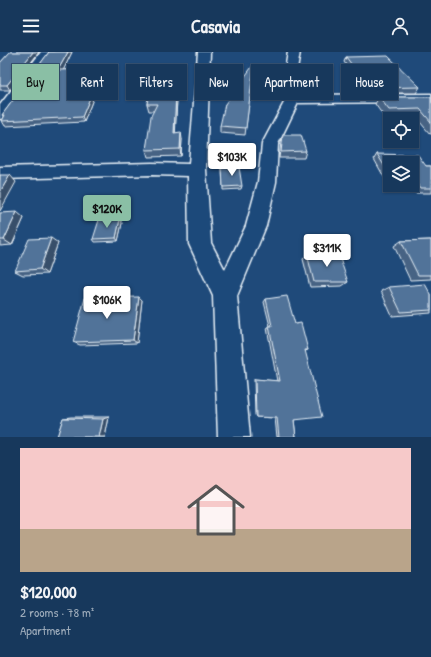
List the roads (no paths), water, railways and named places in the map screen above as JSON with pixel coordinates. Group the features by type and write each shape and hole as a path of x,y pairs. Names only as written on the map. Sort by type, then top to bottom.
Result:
{"street":[{"path":"0,115 47,52"},
{"path":"204,52 197,170 200,244 225,296 234,437"},
{"path":"290,64 294,52"},
{"path":"333,99 431,98"},
{"path":"225,296 256,226 267,182 270,144 292,100"},
{"path":"0,173 152,169 197,170"}]}
